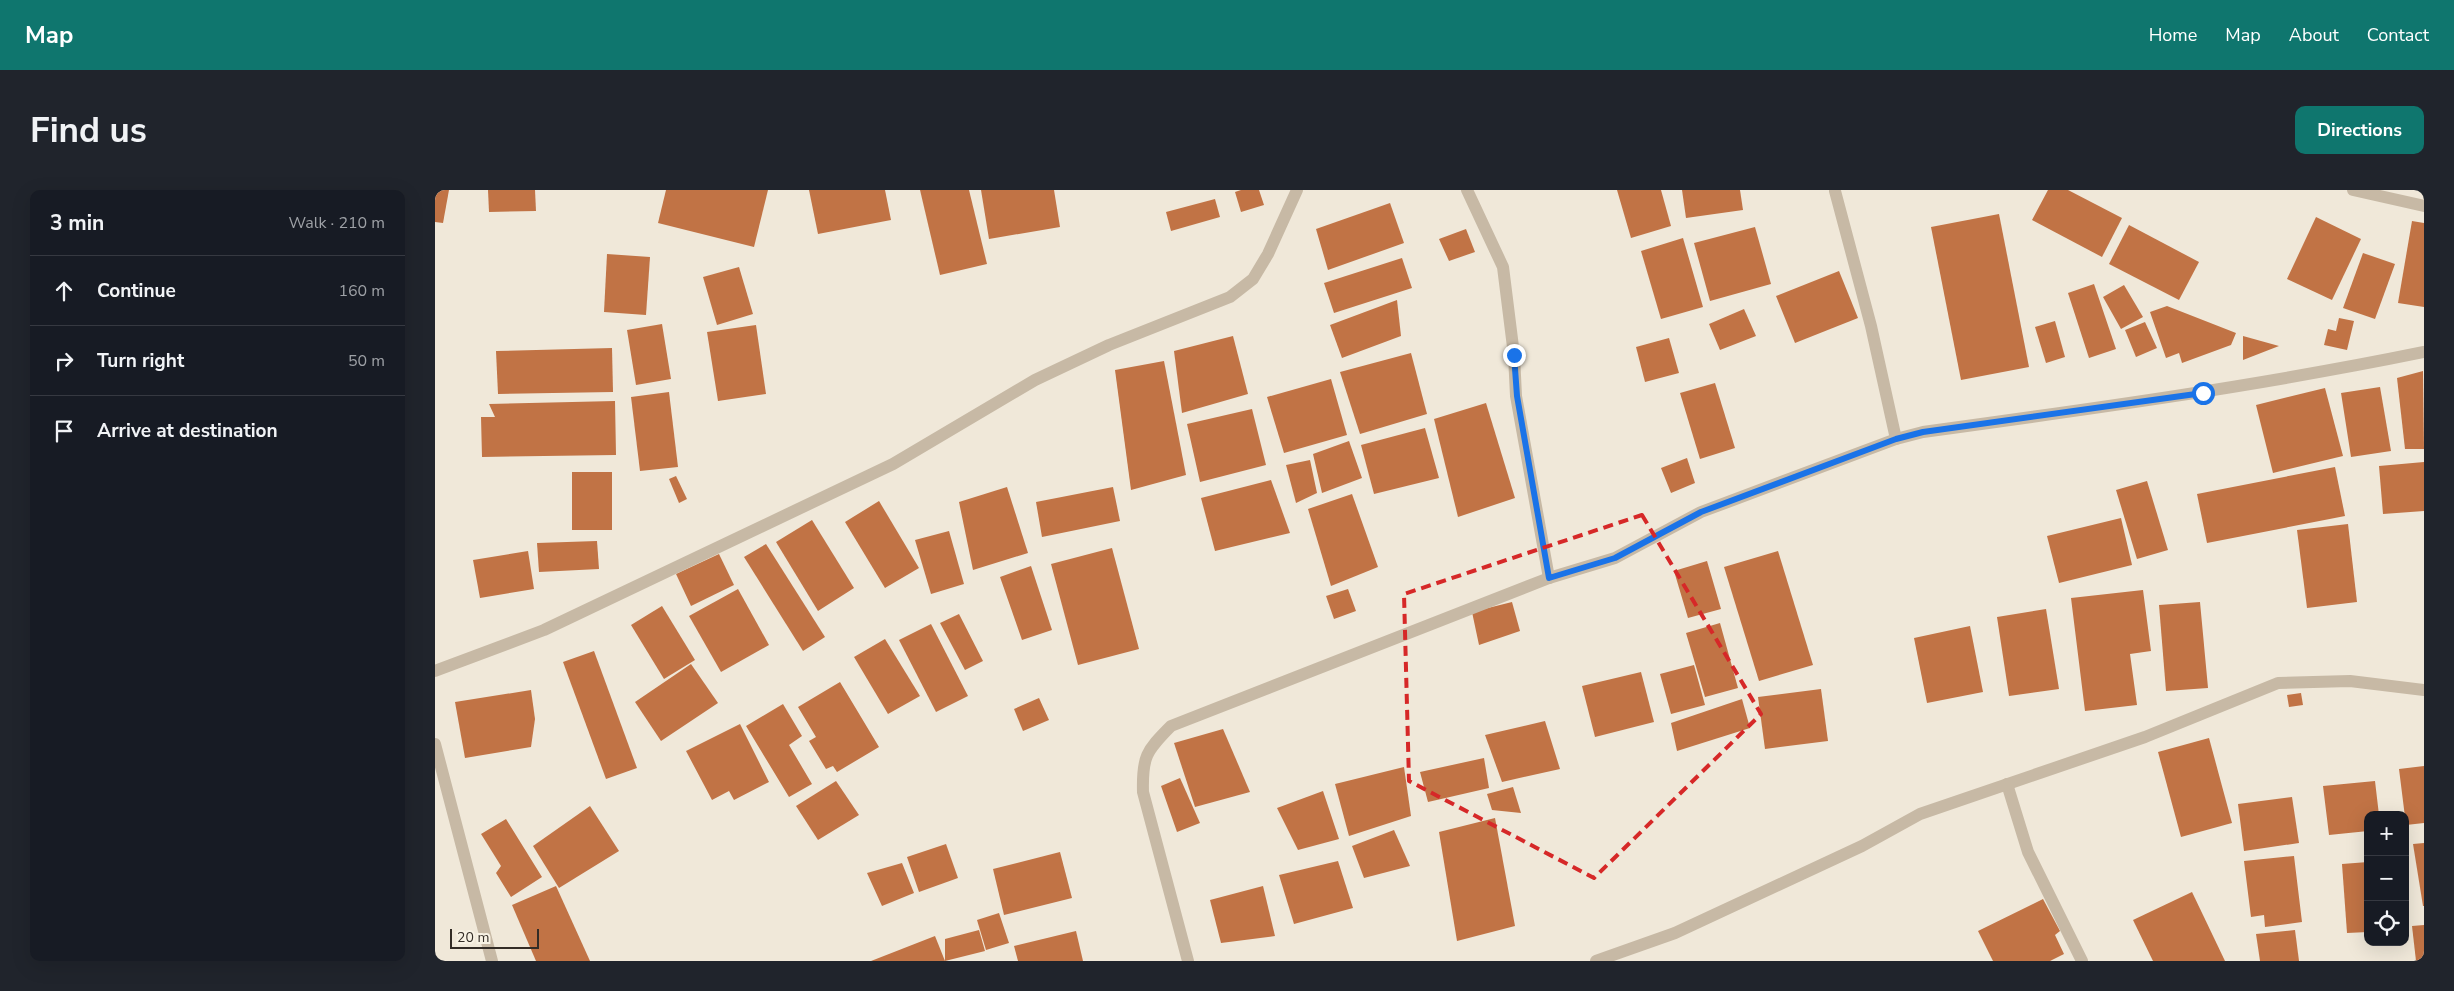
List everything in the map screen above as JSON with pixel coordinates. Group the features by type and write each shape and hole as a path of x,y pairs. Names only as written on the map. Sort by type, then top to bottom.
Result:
{"street":[{"path":"435,671 544,630 893,464 1035,380 1109,345 1230,297 1253,279 1268,254 1297,190"},
{"path":"1467,190 1503,267 1517,396 1549,578"},
{"path":"2353,190 2424,206"},
{"path":"1835,191 1871,326 1896,439"},
{"path":"1188,961 1143,792 1143,769 1150,747 1171,726 1549,578 1615,558 1701,512 1896,439 1923,432 2184,396 2307,376 2424,352"},
{"path":"1596,961 1675,933 1862,846 1920,814 2145,737 2278,682 2350,681 2424,690"},
{"path":"435,744 492,961"},
{"path":"2007,784 2028,852 2082,961"}],"highlighted area":[{"path":"1642,515 1761,714 1594,878 1409,781 1404,594"}],"building":[{"path":"435,190 449,190 443,223 435,222"},
{"path":"488,190 535,190 536,211 489,212"},
{"path":"666,190 768,190 754,247 658,223"},
{"path":"809,190 885,190 891,220 818,234"},
{"path":"920,190 969,190 987,264 940,275"},
{"path":"981,190 1054,190 1060,227 989,239"},
{"path":"1259,190 1264,205 1241,212 1235,192"},
{"path":"1617,190 1661,190 1671,226 1631,238"},
{"path":"1682,190 1740,190 1743,210 1686,218"},
{"path":"2048,190 2068,190 2122,218 2102,257 2032,220"},
{"path":"1215,199 1220,217 1171,231 1166,212"},
{"path":"1390,203 1404,243 1328,270 1316,229"},
{"path":"1999,214 2029,367 1961,380 1931,227"},
{"path":"2316,217 2361,239 2332,300 2287,279"},
{"path":"2412,221 2424,223 2424,307 2398,303"},
{"path":"2129,225 2199,262 2179,300 2109,264"},
{"path":"1755,227 1771,284 1710,301 1694,243"},
{"path":"1466,229 1475,252 1449,261 1439,239"},
{"path":"1683,238 1703,307 1661,319 1641,251"},
{"path":"2363,253 2395,264 2375,319 2343,308"},
{"path":"607,254 650,257 646,315 604,312"},
{"path":"1402,258 1412,288 1334,313 1324,283"},
{"path":"739,267 753,314 717,325 703,277"},
{"path":"1839,271 1858,318 1795,343 1776,296"},
{"path":"2094,284 2116,349 2089,358 2068,293"},
{"path":"2124,285 2143,317 2121,329 2103,297"},
{"path":"1397,300 1401,336 1342,358 1330,325"},
{"path":"2167,306 2236,333 2231,345 2182,363 2179,353 2166,358 2150,312"},
{"path":"1744,309 1756,336 1720,350 1709,324"},
{"path":"2339,318 2354,321 2347,350 2324,345 2328,329 2336,331"},
{"path":"2055,321 2065,357 2046,363 2035,327"},
{"path":"2145,322 2157,348 2136,357 2125,330"},
{"path":"662,324 671,379 636,385 627,330"},
{"path":"756,325 766,394 718,401 707,332"},
{"path":"1233,336 1248,394 1182,413 1174,351"},
{"path":"2243,336 2279,346 2243,360"},
{"path":"1669,338 1679,373 1645,382 1636,347"},
{"path":"612,348 613,392 498,394 496,351"},
{"path":"1411,353 1427,414 1360,434 1340,372"},
{"path":"1164,361 1186,475 1131,490 1115,370"},
{"path":"2423,371 2424,449 2405,449 2397,378"},
{"path":"1331,379 1347,435 1284,453 1267,397"},
{"path":"1715,383 1735,448 1700,459 1680,393"},
{"path":"2380,387 2391,451 2351,457 2341,393"},
{"path":"2325,388 2343,456 2273,473 2256,405"},
{"path":"669,392 678,467 640,471 631,397"},
{"path":"615,401 616,455 482,457 481,417 495,417 489,404"},
{"path":"1486,403 1515,498 1458,517 1434,419"},
{"path":"1252,409 1266,465 1200,482 1187,424"},
{"path":"1425,428 1439,478 1374,494 1361,445"},
{"path":"1349,441 1362,478 1322,493 1313,454"},
{"path":"1687,458 1695,483 1671,493 1661,468"},
{"path":"1310,460 1317,493 1296,503 1286,465"},
{"path":"2424,462 2424,511 2383,514 2379,466"},
{"path":"2335,467 2345,516 2207,543 2197,494"},
{"path":"572,472 612,472 612,530 572,530"},
{"path":"676,476 687,499 679,503 669,479"},
{"path":"1271,480 1290,533 1215,551 1201,498"},
{"path":"2147,481 2168,550 2137,559 2116,490"},
{"path":"1007,487 1028,553 973,570 959,502"},
{"path":"1113,487 1120,521 1042,537 1036,502"},
{"path":"1352,494 1378,567 1331,586 1308,509"},
{"path":"879,501 919,568 885,588 845,522"},
{"path":"2121,518 2132,565 2059,583 2047,536"},
{"path":"812,520 854,588 818,611 776,542"},
{"path":"2348,524 2357,602 2307,608 2297,530"},
{"path":"949,531 964,584 931,594 915,540"},
{"path":"597,541 599,569 539,572 537,543"},
{"path":"766,544 825,637 803,651 744,557"},
{"path":"1112,548 1139,649 1078,665 1051,564"},
{"path":"528,551 534,589 480,598 473,560"},
{"path":"1778,551 1813,665 1759,681 1724,567"},
{"path":"719,554 734,585 691,606 676,574"},
{"path":"1707,561 1721,609 1688,618 1674,571"},
{"path":"1031,566 1052,630 1022,640 1000,577"},
{"path":"738,589 769,645 721,672 689,616"},
{"path":"1348,589 1356,611 1334,619 1326,596"},
{"path":"2143,590 2151,651 2130,654 2137,705 2085,711 2071,598"},
{"path":"1512,602 1520,631 1479,645 1472,612"},
{"path":"2200,602 2208,688 2166,691 2159,605"},
{"path":"662,606 695,660 664,679 631,625"},
{"path":"2046,609 2059,689 2009,696 1997,617"},
{"path":"959,614 983,661 965,670 940,623"},
{"path":"1720,623 1738,688 1705,697 1686,633"},
{"path":"931,624 968,696 936,712 899,640"},
{"path":"1970,626 1983,692 1927,703 1914,638"},
{"path":"885,639 920,696 888,714 854,657"},
{"path":"594,651 637,768 606,779 563,662"},
{"path":"691,664 718,703 661,741 635,702"},
{"path":"1694,665 1705,705 1671,714 1660,674"},
{"path":"1641,672 1654,722 1595,737 1582,686"},
{"path":"840,682 879,747 837,772 833,766 826,769 809,741 816,737 798,707"},
{"path":"1821,689 1828,741 1765,749 1758,697"},
{"path":"531,690 535,719 531,747 465,758 455,702"},
{"path":"2301,693 2303,705 2289,707 2287,695"},
{"path":"1039,698 1049,720 1023,731 1014,709"},
{"path":"1742,699 1750,728 1677,751 1671,723"},
{"path":"783,704 802,736 789,745 812,784 789,797 746,726"},
{"path":"1545,721 1560,769 1502,782 1485,735"},
{"path":"740,724 769,782 734,800 729,791 712,800 686,751"},
{"path":"1223,729 1250,792 1195,807 1174,743"},
{"path":"2209,738 2232,823 2181,837 2158,752"},
{"path":"1484,758 1489,788 1428,802 1420,772"},
{"path":"2424,766 2424,823 2409,825 2409,811 2404,811 2399,769"},
{"path":"1404,767 1411,816 1349,836 1335,784"},
{"path":"1180,778 1200,823 1177,832 1161,786"},
{"path":"836,781 859,815 818,840 796,806"},
{"path":"2375,781 2379,811 2364,811 2364,831 2329,835 2323,786"},
{"path":"1513,787 1521,813 1492,810 1487,794"},
{"path":"1323,791 1339,839 1298,850 1277,808"},
{"path":"2292,797 2299,843 2244,851 2238,804"},
{"path":"590,806 619,851 559,888 533,846"},
{"path":"1495,818 1515,926 1457,941 1439,832"},
{"path":"506,819 542,877 511,897 496,873 501,866 481,834"},
{"path":"1394,830 1410,866 1364,878 1352,846"},
{"path":"2424,843 2424,906 2423,906 2413,844"},
{"path":"946,844 958,878 919,892 907,857"},
{"path":"1060,852 1072,898 1004,915 993,869"},
{"path":"2294,856 2302,922 2265,927 2264,915 2251,917 2244,861"},
{"path":"1338,861 1353,908 1294,924 1279,875"},
{"path":"2364,862 2364,932 2347,933 2342,864"},
{"path":"902,863 914,893 882,906 867,873"},
{"path":"556,886 590,961 536,961 512,905"},
{"path":"1263,886 1275,936 1221,943 1210,900"},
{"path":"2192,892 2225,961 2153,961 2133,920"},
{"path":"2043,899 2060,931 2055,935 2064,954 2050,961 1993,961 1978,931"},
{"path":"999,913 1009,943 986,950 977,920"},
{"path":"2424,925 2424,961 2416,961 2412,926"},
{"path":"979,930 985,951 945,961 945,939"},
{"path":"2295,930 2299,961 2260,961 2256,934"},
{"path":"1076,931 1083,961 1018,961 1014,946"},
{"path":"935,936 945,961 871,961"}],"route":[{"path":"1514,355 1517,396 1549,578 1615,558 1701,512 1896,439 1923,432 2203,393"}]}
